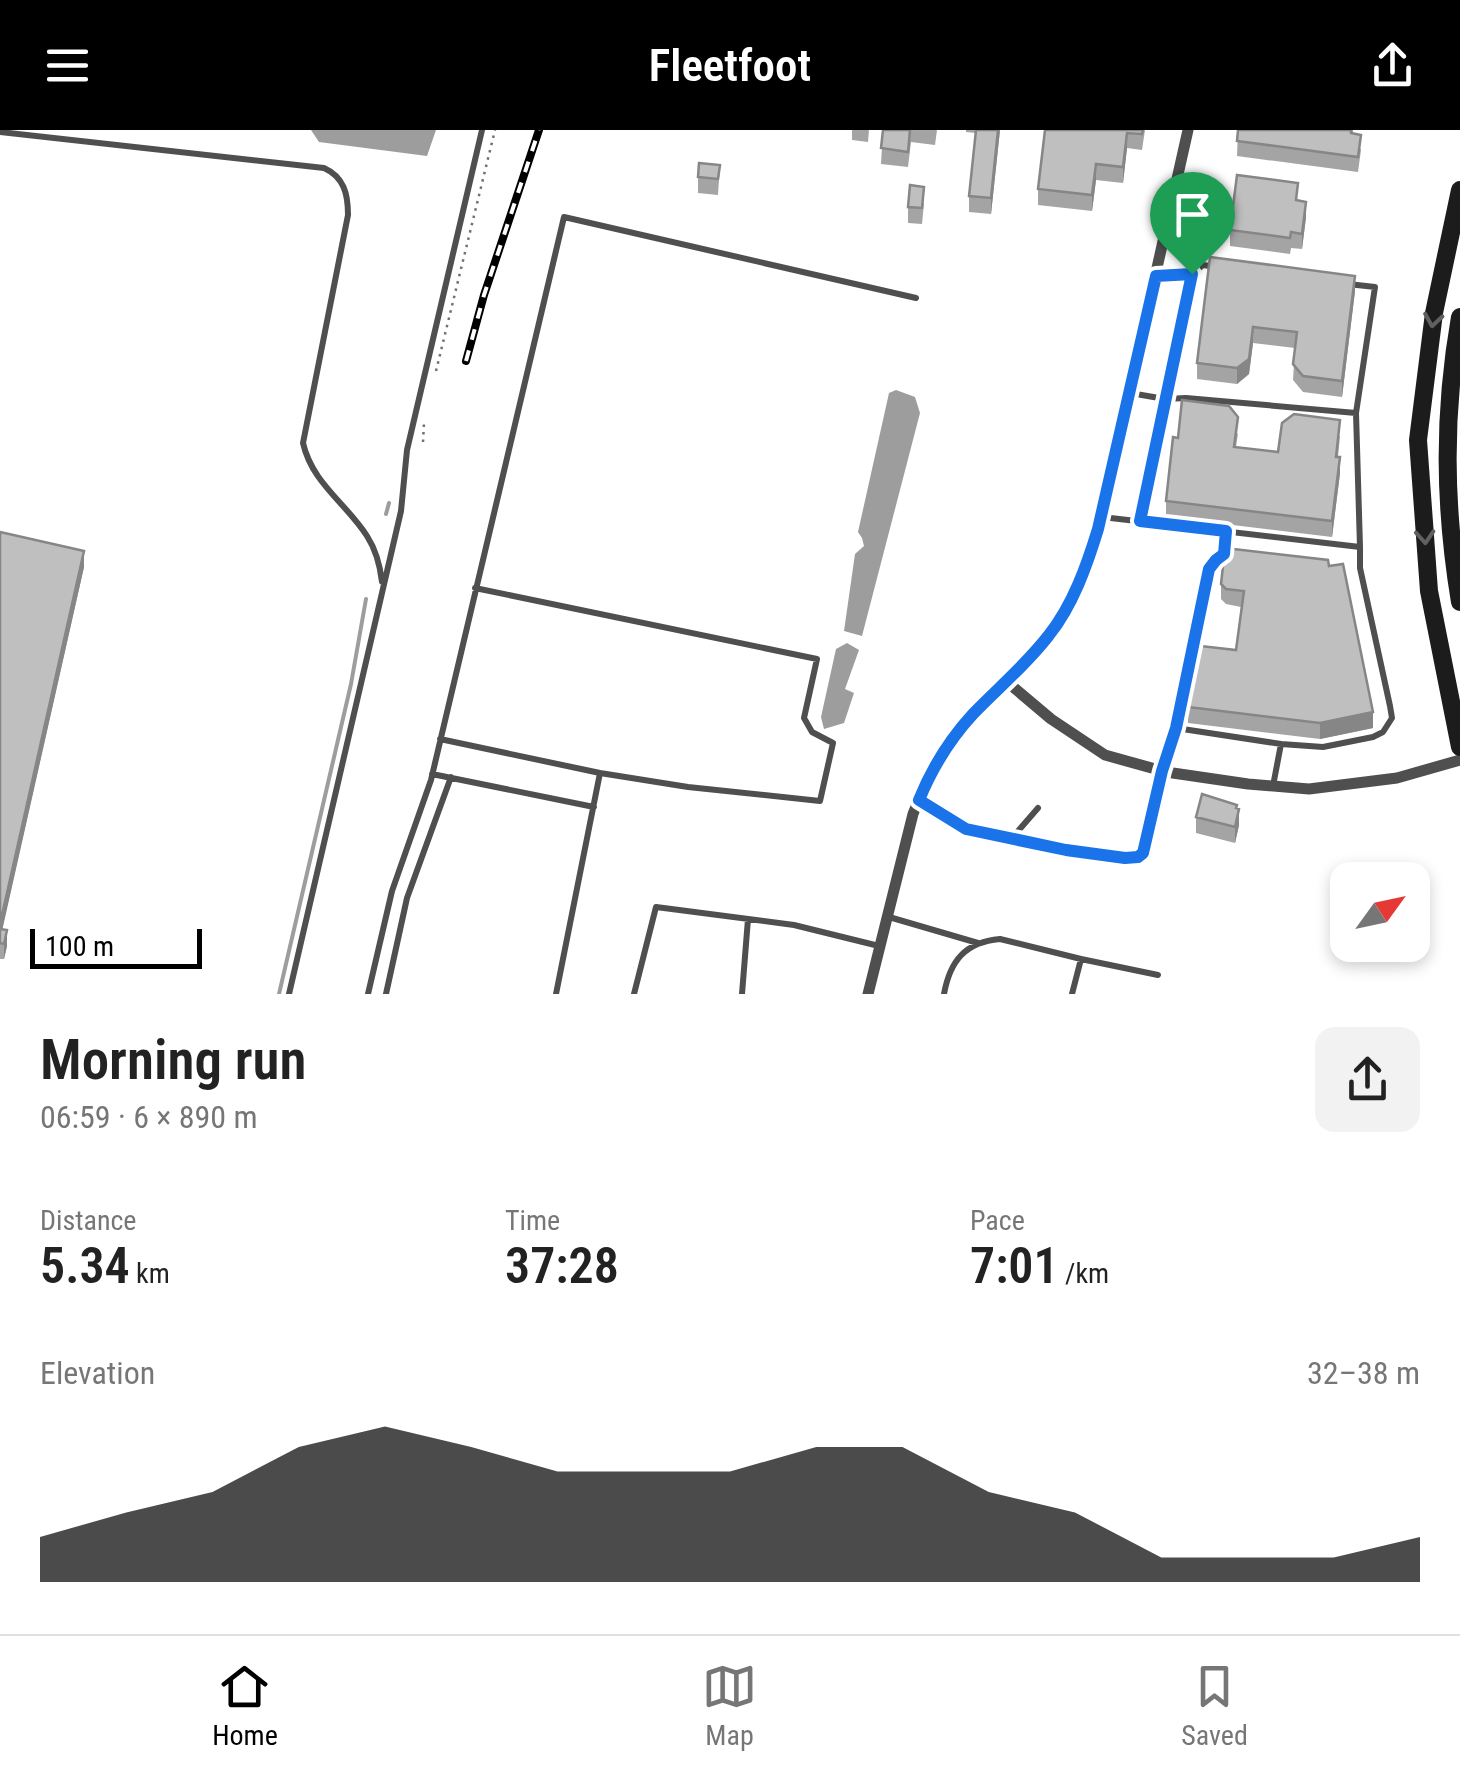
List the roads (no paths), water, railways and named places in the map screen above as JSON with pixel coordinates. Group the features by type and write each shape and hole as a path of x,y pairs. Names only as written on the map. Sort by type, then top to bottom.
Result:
{"main road":[{"path":"1460,190 1434,313 1418,440 1429,591 1460,746"},
{"path":"1460,317 1448,405 1447,498 1460,602"}],"street":[{"path":"868,994 913,814 932,767 970,718 1048,638 1088,562 1188,130"},
{"path":"1006,681 1050,719 1106,755 1162,771 1309,789 1398,778 1460,760"}],"lane":[{"path":"289,994 402,511 407,450 482,130"},
{"path":"0,132 324,168 342,182 348,215 303,443 314,473 370,540 380,563 384,588"},
{"path":"368,994 392,891 432,774 564,217 916,298"},
{"path":"1156,276 1192,274 1202,266 1222,268"},
{"path":"1140,521 1192,274"},
{"path":"1176,728 1322,747 1372,737 1383,732 1392,718 1360,568 1356,413 1375,287 1337,282"},
{"path":"1129,393 1356,413"},
{"path":"1101,516 1360,547"},
{"path":"919,800 966,829 1125,858 1143,853 1176,728 1209,569 1224,554 1226,531"},
{"path":"440,739 600,773 820,801 833,743 812,732 804,718 817,659 475,588"},
{"path":"1273,786 1281,744"},
{"path":"556,994 600,773"},
{"path":"432,774 594,807"},
{"path":"386,994 405,905 451,778"},
{"path":"1012,838 1038,808"},
{"path":"634,994 656,906 794,925 880,946"},
{"path":"887,916 979,944"},
{"path":"742,994 748,918"},
{"path":"944,994 955,960 987,940 1000,939 1158,975"},
{"path":"1072,994 1081,958"}],"waterway":[{"path":"386,514 389,503"},
{"path":"279,994 351,684 366,599"}],"railway":[{"path":"466,361 539,130"}]}
